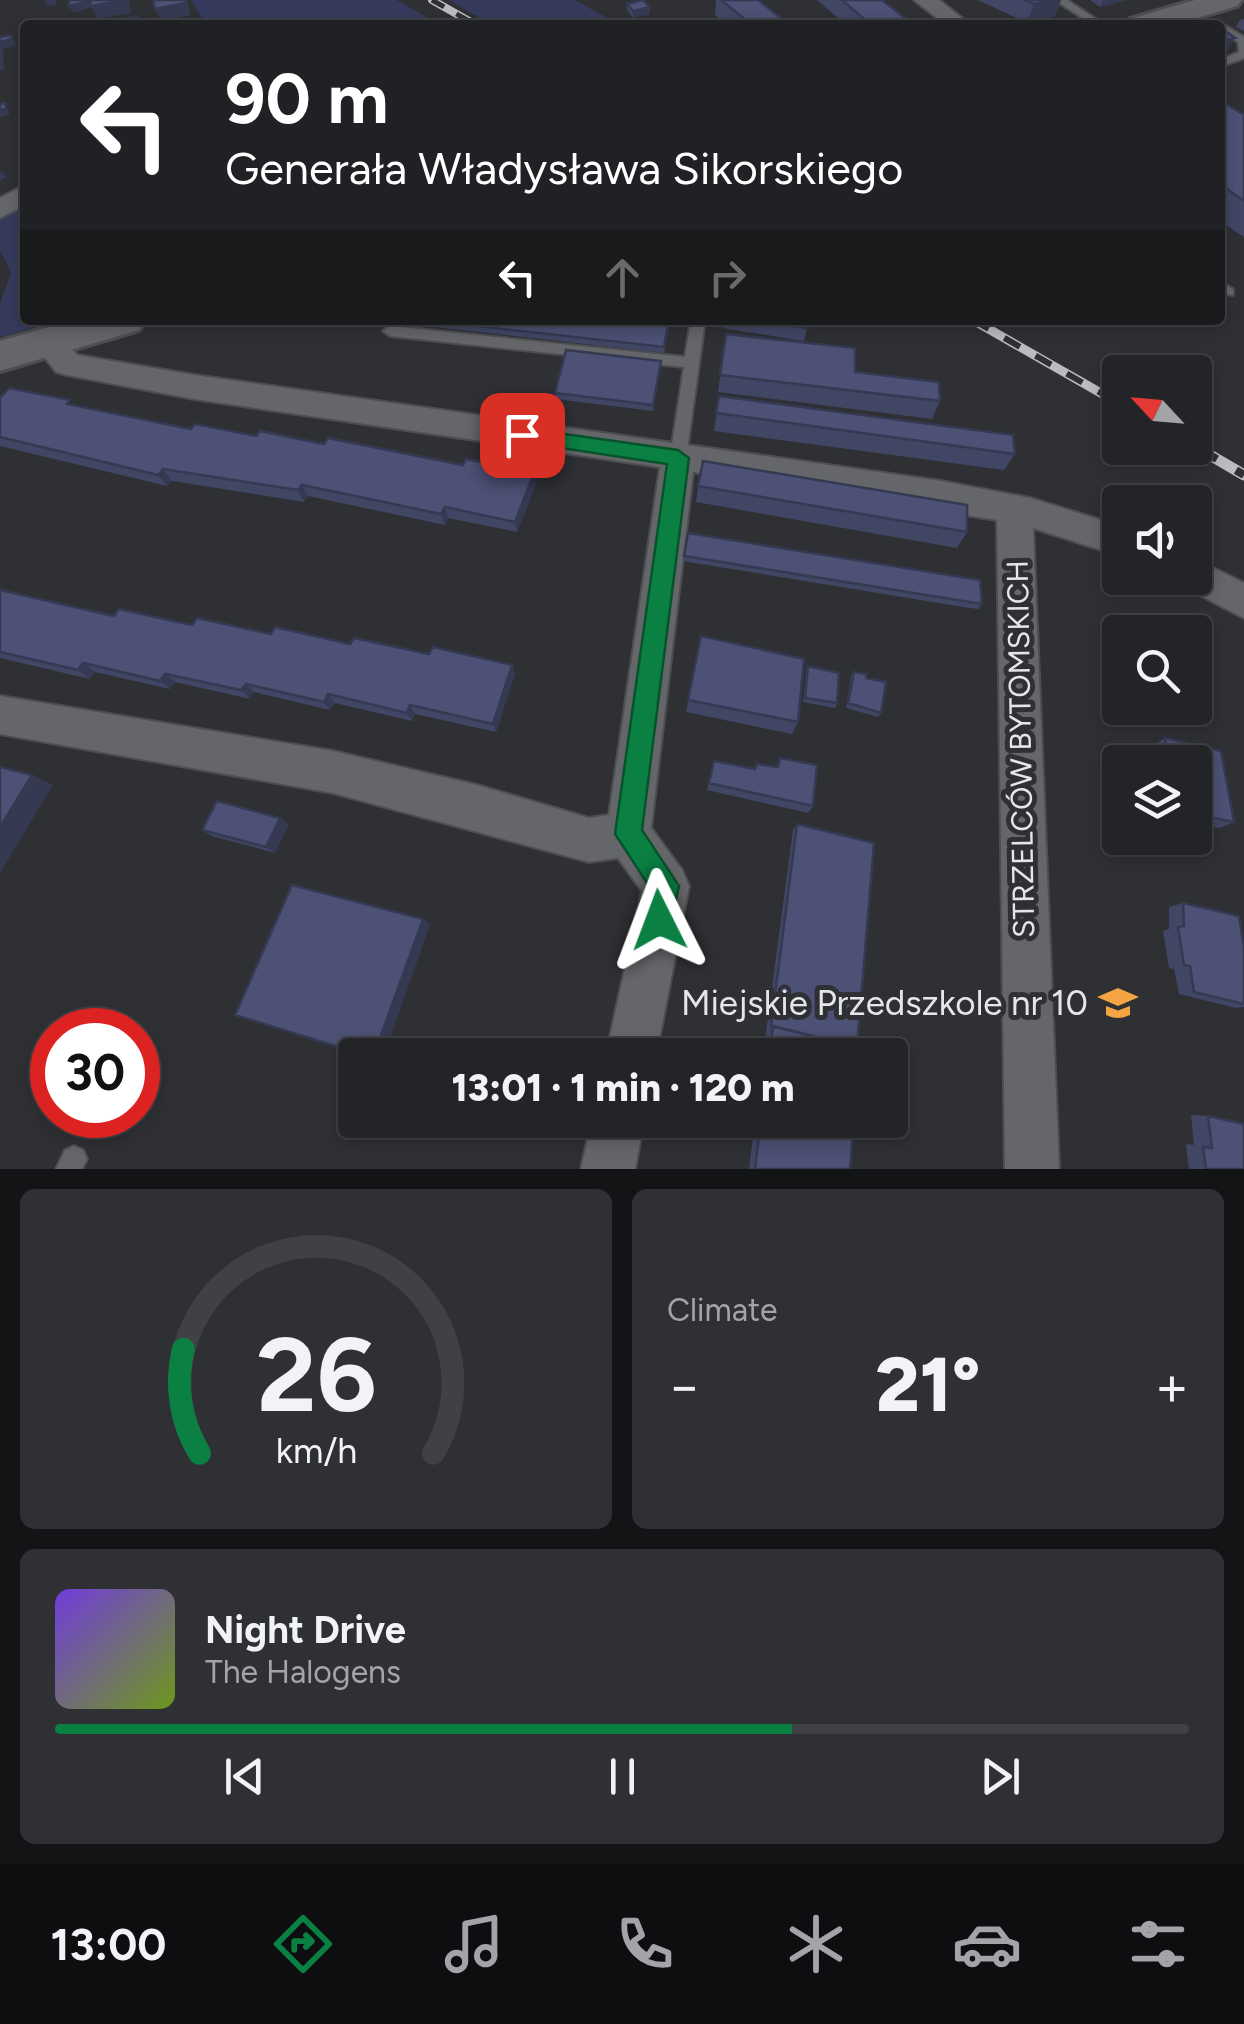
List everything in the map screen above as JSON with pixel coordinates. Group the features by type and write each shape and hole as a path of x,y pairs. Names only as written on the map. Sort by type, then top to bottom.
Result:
{"street":[{"path":"925,0 953,20"},
{"path":"1210,20 1227,0"},
{"path":"0,356 107,325"},
{"name":"STRZELCÓW BYTOMSKICH","path":"48,342 67,364 176,384 1015,509 1102,536"},
{"path":"635,1038 666,886 628,834 678,458"},
{"name":"STRZELCÓW BYTOMSKICH","path":"1015,509 1032,1169"},
{"path":"1212,584 1244,602"},
{"path":"0,715 333,772 590,840 628,834"},
{"path":"608,1169 614,1138"}],"lane":[{"path":"1060,0 1092,20"},
{"path":"1225,30 1244,40 1244,54 1225,62"},
{"path":"678,458 697,325"},
{"path":"390,331 691,363"}],"shaded area":[{"path":"191,0 397,0 431,20 203,20"},
{"path":"449,0 575,0 611,20 483,20"},
{"path":"20,202 20,325 44,325 0,337 0,303 11,273 0,250 0,216"}],"building":[{"path":"69,0 90,0 90,1 69,6"},
{"path":"90,0 125,0 91,6"},
{"path":"153,0 185,0 186,3 155,9"},
{"path":"643,0 650,7 633,11 627,4"},
{"path":"721,0 758,0 784,20 746,20"},
{"path":"842,0 882,0 908,20 865,20"},
{"path":"1225,103 1244,115 1244,201 1225,188"},
{"path":"468,325 668,325 664,347"},
{"path":"726,334 855,348 855,372 939,382 940,401 720,375"},
{"path":"566,350 661,361 653,405 555,393"},
{"path":"9,388 191,429 195,424 256,436 260,431 324,444 328,438 463,465 466,459 534,473 515,522 445,507 441,514 302,485 298,490 163,469 158,475 0,437 0,398"},
{"path":"719,396 1013,435 1015,454 716,413"},
{"path":"703,461 967,505 967,532 698,486"},
{"path":"688,533 980,580 982,604 684,556"},
{"path":"0,590 114,616 119,609 192,625 197,618 271,634 275,627 350,644 354,638 429,654 433,647 512,665 493,724 410,705 407,713 328,694 324,702 246,684 241,690 165,674 160,681 83,663 78,670 0,652"},
{"path":"701,636 804,659 798,722 688,700"},
{"path":"808,666 839,673 837,703 805,698"},
{"path":"854,672 886,682 881,713 848,703"},
{"path":"1165,738 1195,745 1166,745"},
{"path":"1212,749 1221,751 1234,822 1212,817"},
{"path":"780,758 817,765 813,806 709,783 714,761 755,769 757,764 778,767"},
{"path":"0,767 32,775 0,827"},
{"path":"217,801 280,818 266,847 202,830"},
{"path":"797,824 874,843 858,1038 820,1038 771,1026"},
{"path":"292,885 423,919 380,1038 338,1038 338,1047 235,1015"},
{"path":"1183,903 1239,916 1244,948 1244,1004 1194,992 1190,966 1184,965 1178,927 1184,926"},
{"path":"773,1026 820,1038 771,1038"},
{"path":"1208,1116 1244,1124 1244,1169 1206,1169 1203,1147 1212,1148"},
{"path":"759,1138 853,1138 850,1169 755,1169"}],"railway":[{"path":"432,0 467,20"},
{"path":"982,325 1102,394"},
{"path":"1212,456 1244,475"}],"place":[{"name":"Miejskie Przedszkole nr 10","path":"1118,1003"}],"route":[{"path":"522,435 678,458 628,834 666,886 659,920"}]}
